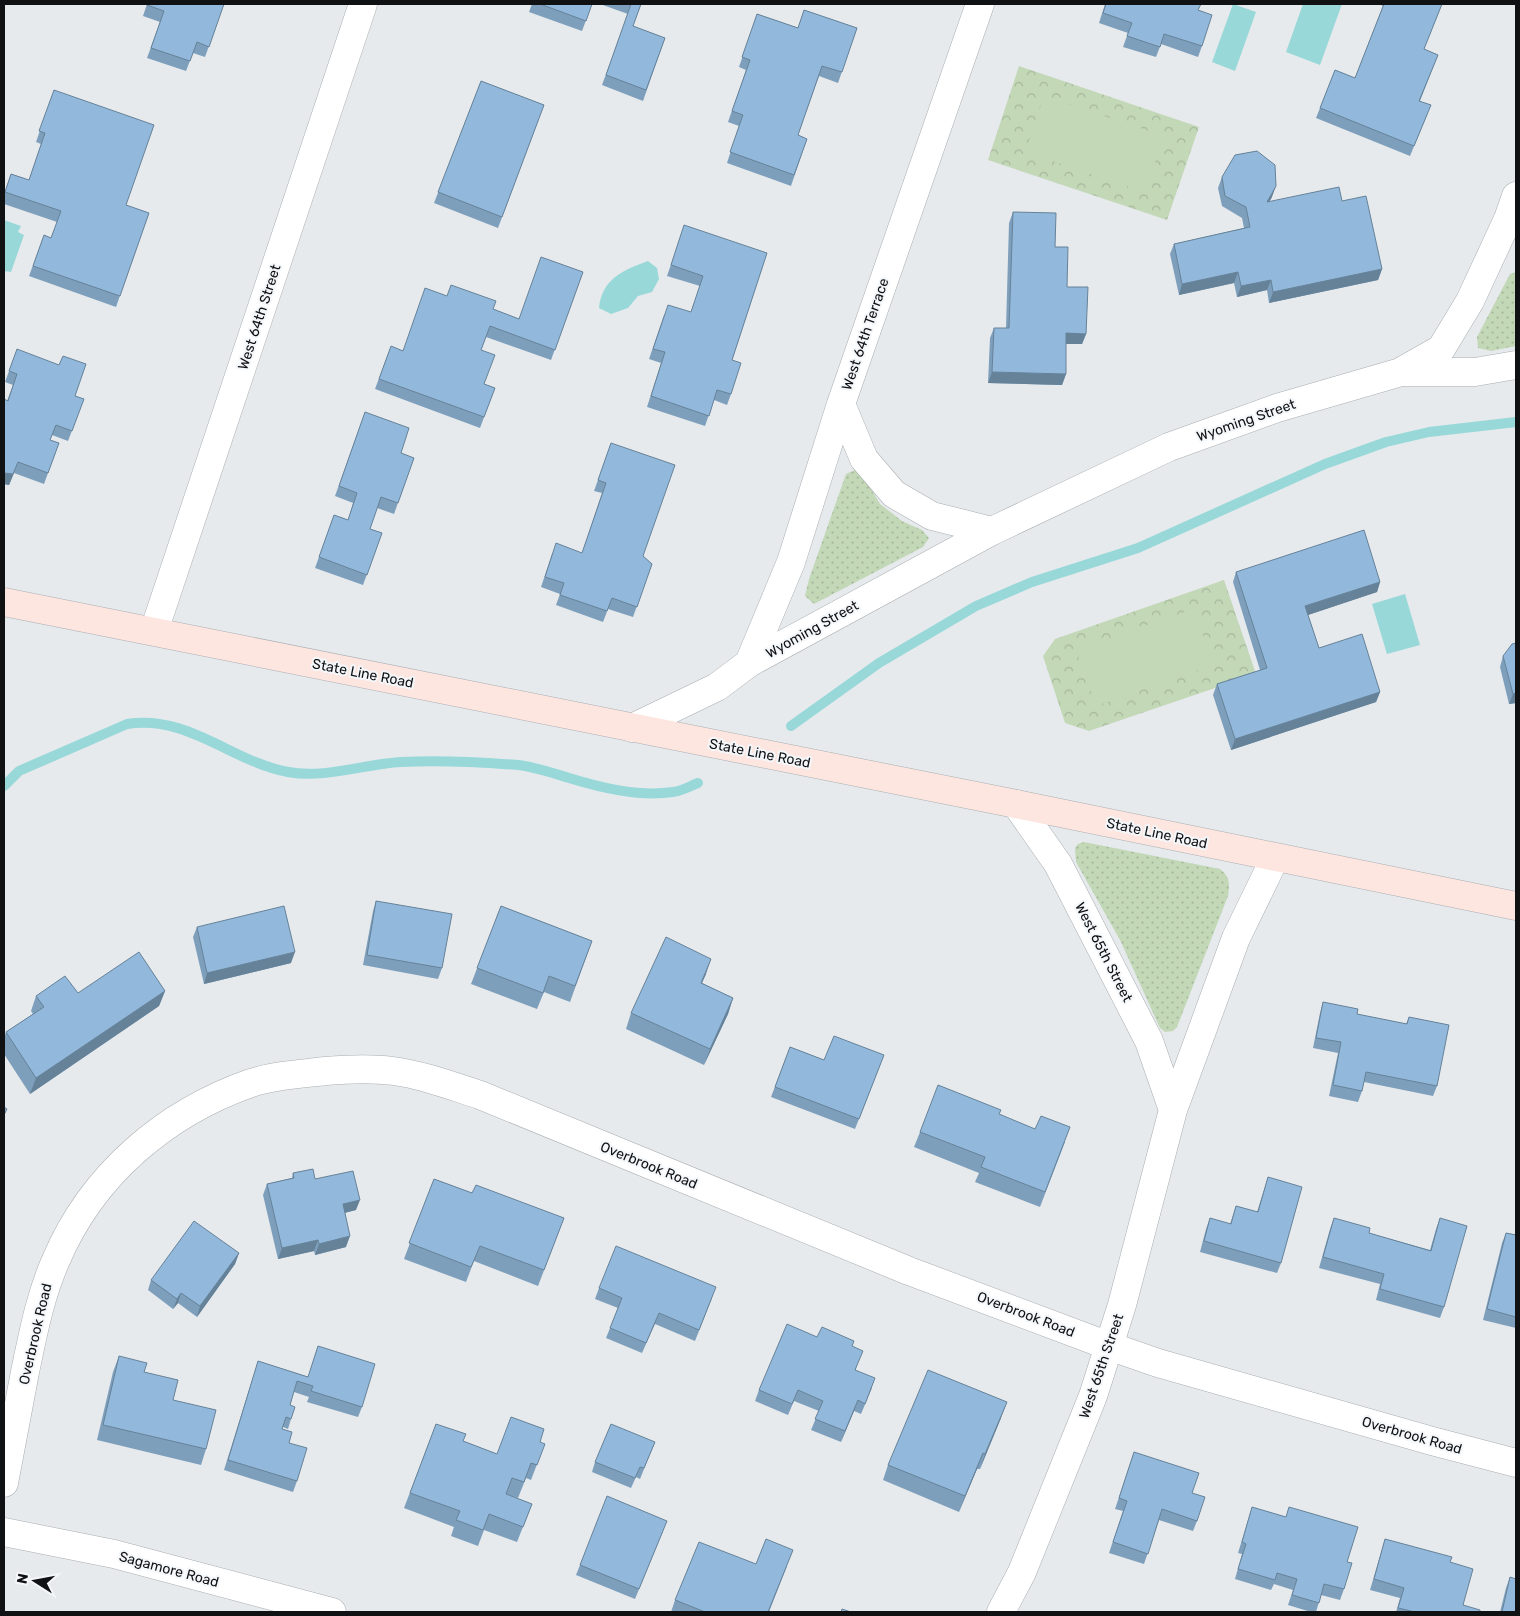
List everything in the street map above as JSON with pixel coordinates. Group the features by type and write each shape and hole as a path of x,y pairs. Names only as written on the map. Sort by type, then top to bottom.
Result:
{"main road":[{"name":"State Line Road","path":"4,602 1516,906"}],"street":[{"name":"West 64th Street","path":"154,631 363,4"},
{"name":"West 64th Terrace","path":"749,664 791,562 841,404 980,4"},
{"path":"1401,372 1441,349 1470,301 1514,214"},
{"name":"Wyoming Street","path":"632,728 717,687 749,664 992,531 1169,447 1277,408 1401,372 1475,372 1516,365"},
{"path":"841,404 864,458 894,494 932,516 992,531"},
{"name":"West 65th Street","path":"1016,804 1063,873 1149,1041 1172,1110"},
{"name":"West 65th Street","path":"1001,1612 1022,1572 1093,1396 1122,1305 1172,1110 1236,938 1275,858"},
{"name":"Overbrook Road","path":"4,1483 35,1322 44,1290 56,1259 71,1229 93,1196 133,1151 162,1128 194,1108 252,1083 289,1075 355,1069 394,1071 431,1079 480,1096 909,1271 1158,1363 1516,1463"},
{"name":"Sagamore Road","path":"4,1532 114,1554 332,1612"}],"green space":[{"path":"1019,66 1199,127 1167,220 988,160"},
{"path":"1044,96 1164,136 1145,192 1025,152"},
{"path":"1516,272 1516,346 1491,351 1478,348 1477,337 1510,274"},
{"path":"855,470 865,479 880,504 902,521 922,530 929,538 923,547 814,604 805,596 809,579 846,474"},
{"path":"1224,580 1256,674 1089,731 1065,723 1043,656 1055,639"},
{"path":"1194,609 1213,665 1096,706 1076,650"},
{"path":"1084,842 1220,869 1227,878 1229,884 1228,896 1177,1027 1173,1031 1165,1032 1160,1028 1120,940 1076,862 1075,848 1078,844"}],"water":[{"path":"1233,4 1256,12 1235,71 1212,62"},
{"path":"1303,4 1342,4 1320,65 1286,52"},
{"path":"4,220 21,226 18,232 24,235 11,272 4,271"},
{"path":"648,261 657,268 659,279 652,292 638,296 628,308 611,314 599,308 604,290 615,277 630,268"},
{"path":"1405,594 1420,645 1387,654 1372,604"}],"building":[{"path":"147,4 224,4 209,47 197,42 190,61 151,48 164,11"},
{"path":"540,4 592,4 586,21"},
{"path":"631,4 641,4 633,26 665,38 646,90 606,75"},
{"path":"1106,4 1201,4 1198,10 1212,15 1202,46 1164,34 1160,47 1127,36 1132,23 1103,13"},
{"path":"1384,4 1442,4 1424,49 1438,55 1419,101 1431,105 1414,146 1320,108 1335,70 1355,78"},
{"path":"804,10 857,28 842,72 822,66 798,135 807,139 794,175 730,152 743,115 732,111 750,60 742,57 757,14 798,28"},
{"path":"481,81 544,105 502,217 438,192"},
{"path":"54,90 154,125 126,205 149,213 120,296 33,266 44,235 51,238 61,211 5,192 11,174 29,180 45,133 39,131"},
{"path":"1257,151 1275,165 1276,186 1267,202 1339,187 1342,201 1366,196 1382,269 1273,292 1271,280 1241,286 1238,272 1182,284 1174,244 1250,227 1246,207 1225,196 1222,177 1235,155"},
{"path":"1013,212 1056,213 1055,247 1068,247 1067,287 1088,287 1086,334 1066,333 1066,374 992,372 994,328 1009,328"},
{"path":"684,225 767,253 732,360 741,363 731,394 717,390 709,416 651,396 665,352 653,349 668,305 691,312 703,276 671,265"},
{"path":"541,257 583,272 555,350 490,326 481,350 495,355 484,384 495,388 484,417 379,379 391,346 403,351 425,288 447,296 451,285 496,301 493,309 519,319"},
{"path":"17,349 59,365 63,356 86,364 75,396 84,399 72,431 56,425 50,440 59,443 48,473 18,462 13,474 4,473 4,399 8,401 17,374 9,371"},
{"path":"365,412 409,428 401,453 414,458 398,503 381,497 370,529 382,533 367,575 319,557 334,515 348,520 357,493 339,486"},
{"path":"611,443 675,465 643,556 652,564 637,607 612,598 607,611 560,595 564,583 545,577 556,543 582,553 606,483 598,480"},
{"path":"1364,530 1380,582 1305,606 1319,648 1362,634 1380,692 1235,739 1217,684 1267,668 1236,572"},
{"path":"1516,643 1516,693 1513,694 1503,656 1512,644"},
{"path":"376,901 452,914 442,968 367,955"},
{"path":"284,906 295,952 207,973 197,927"},
{"path":"501,906 592,941 575,986 549,976 543,993 477,968"},
{"path":"666,937 711,959 701,983 733,998 710,1049 631,1013"},
{"path":"139,952 165,991 36,1078 6,1032 44,1007 36,996 65,976 78,993"},
{"path":"1323,1002 1358,1009 1357,1014 1407,1024 1409,1017 1449,1025 1437,1086 1366,1072 1362,1091 1333,1085 1341,1042 1316,1038"},
{"path":"834,1036 884,1055 859,1119 775,1087 790,1047 824,1060"},
{"path":"938,1085 1001,1110 999,1114 1035,1129 1041,1116 1070,1127 1045,1192 981,1167 985,1157 920,1132"},
{"path":"313,1169 315,1179 353,1171 360,1200 343,1204 350,1236 319,1244 318,1240 282,1248 267,1184 294,1178 293,1173"},
{"path":"1268,1177 1302,1187 1281,1263 1204,1241 1210,1218 1231,1224 1236,1206 1258,1212"},
{"path":"434,1179 472,1193 476,1185 564,1218 544,1270 480,1246 471,1267 409,1243"},
{"path":"1334,1218 1370,1228 1369,1233 1431,1251 1440,1218 1467,1226 1444,1307 1380,1289 1384,1274 1323,1257"},
{"path":"194,1221 239,1253 200,1306 181,1293 177,1299 151,1280"},
{"path":"1506,1233 1516,1235 1516,1317 1487,1309"},
{"path":"616,1246 716,1287 699,1330 659,1313 646,1343 610,1328 622,1298 599,1288"},
{"path":"787,1324 817,1337 822,1327 854,1341 852,1346 863,1351 855,1370 875,1378 865,1404 858,1400 845,1431 815,1419 823,1401 798,1390 792,1404 759,1390"},
{"path":"318,1346 375,1364 362,1407 311,1391 313,1386 297,1381 290,1405 295,1407 291,1419 286,1417 282,1429 292,1432 289,1443 307,1448 297,1481 228,1460 258,1361 308,1377"},
{"path":"119,1356 147,1363 144,1372 178,1380 173,1400 216,1410 206,1449 103,1425"},
{"path":"928,1370 1007,1402 965,1496 888,1465"},
{"path":"511,1417 544,1429 540,1442 545,1444 537,1465 531,1463 524,1482 512,1478 506,1494 532,1504 523,1527 489,1514 483,1530 456,1520 460,1511 410,1493 436,1424 466,1434 463,1441 497,1454"},
{"path":"611,1424 655,1442 644,1468 640,1467 635,1478 595,1462"},
{"path":"1134,1452 1199,1473 1192,1493 1205,1497 1197,1521 1162,1509 1148,1554 1113,1542 1127,1501 1119,1498"},
{"path":"607,1496 667,1521 639,1589 580,1565"},
{"path":"1252,1507 1286,1517 1289,1507 1358,1527 1347,1562 1352,1563 1344,1589 1324,1584 1319,1603 1292,1595 1297,1579 1277,1573 1275,1580 1238,1569 1246,1544 1242,1542"},
{"path":"766,1539 793,1550 768,1612 705,1612 675,1600 699,1542 756,1564"},
{"path":"1385,1539 1452,1557 1450,1562 1473,1569 1463,1605 1480,1610 1480,1612 1415,1612 1398,1608 1404,1588 1374,1579"},
{"path":"1510,1577 1516,1579 1516,1612 1502,1612"}],"waterway":[{"path":"791,726 879,663 976,606 1032,582 1138,548 1325,464 1386,442 1429,432 1516,422"},
{"path":"4,786 19,771 127,724 150,723 171,726 190,732 247,759 288,772 302,774 316,774 387,763 430,761 524,766 621,791 673,792 683,790 698,783"}]}
